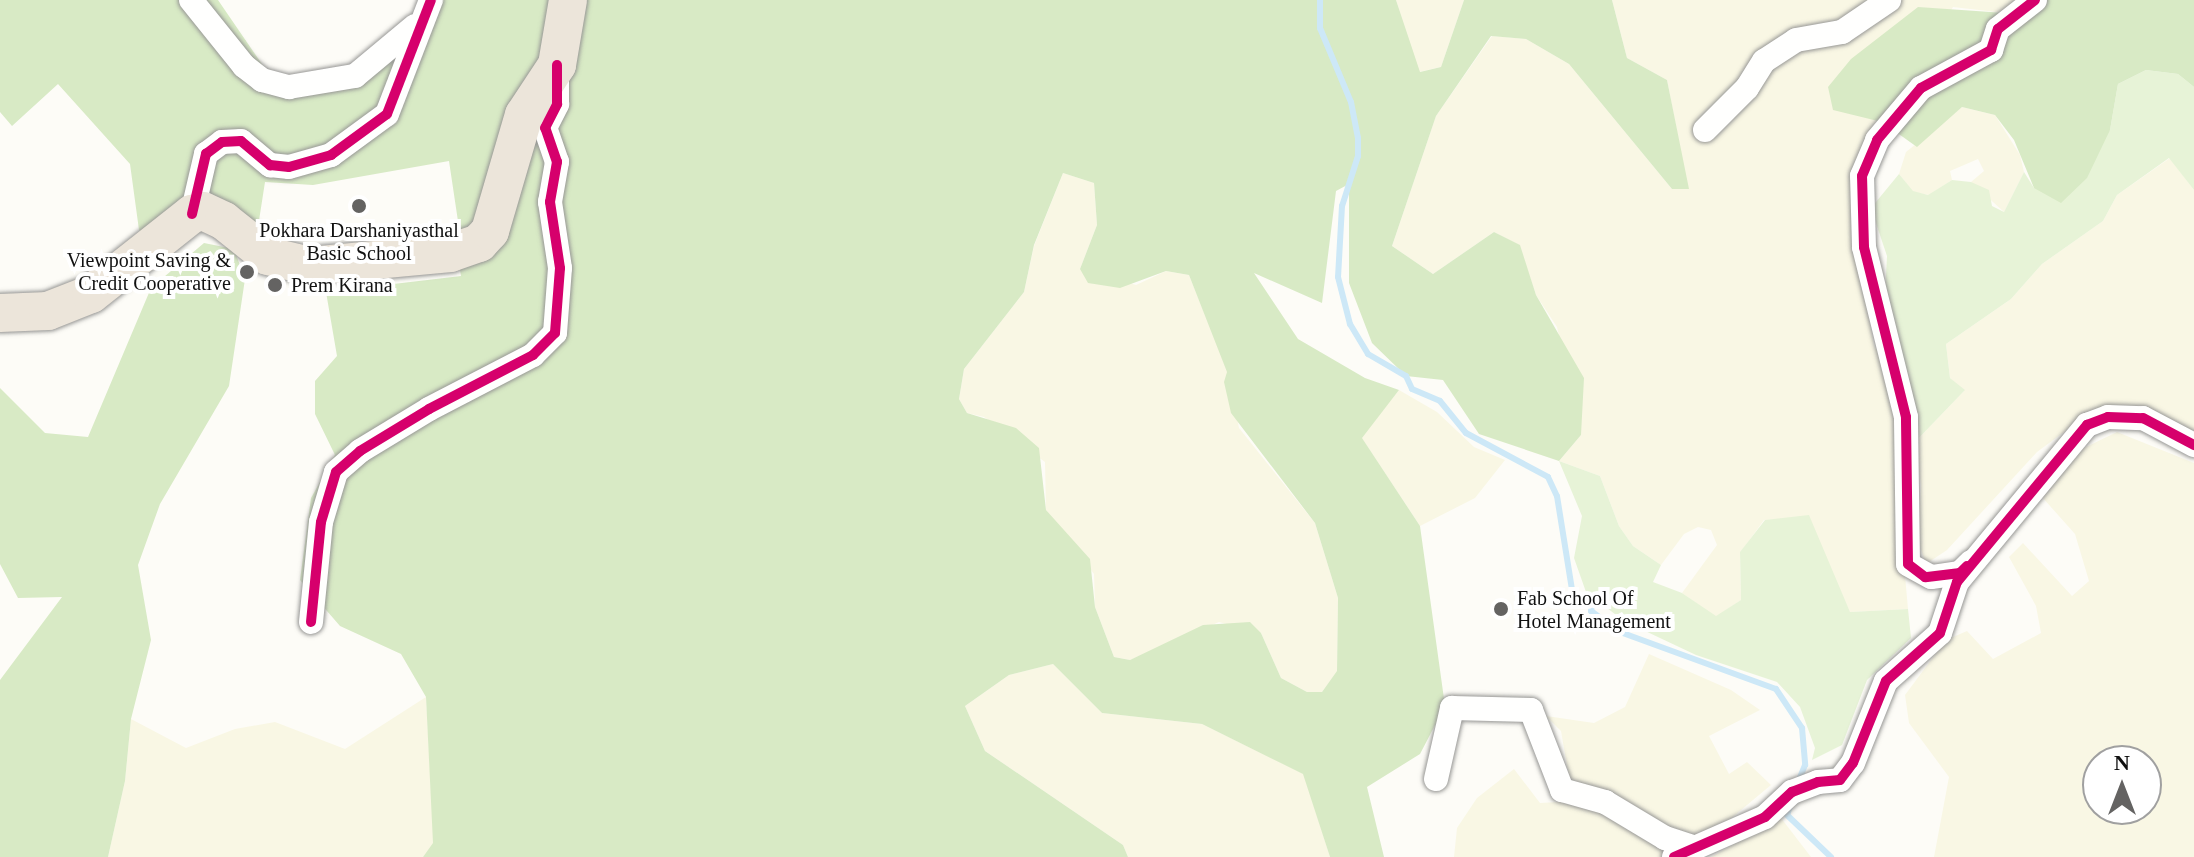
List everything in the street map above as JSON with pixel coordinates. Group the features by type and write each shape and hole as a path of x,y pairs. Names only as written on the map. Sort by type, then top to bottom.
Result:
{"highway":[{"path":"0,313 48,311 91,294 192,214 214,214 268,256 300,265 332,267 465,249 490,231 524,115 557,65 568,0"}],"street":[{"path":"191,0 244,66 262,80 289,87 355,76 386,56 428,8"},
{"path":"1705,130 1747,88 1764,61 1796,40 1842,32 1889,0"},
{"path":"1976,558 1960,573 1931,577 1908,564 1906,417 1864,247 1862,176 1877,140 1921,88 1991,50 1998,29 2035,0"},
{"path":"192,214 206,154 222,142 241,141 270,165 289,167 331,155 367,132 387,114 428,8"},
{"path":"311,622 321,522 336,472 360,451 429,409 533,355 555,333 560,268 550,202 557,162 545,128 557,104 557,65"},
{"path":"1436,779 1452,708 1531,710 1562,790 1605,802 1683,852 1765,817 1792,792 1818,782 1840,780 1853,763 1886,681 1940,633 1957,582 2087,425 2108,417 2143,418 2194,445"}],"shaded area":[{"path":"1396,0 1464,0 1441,67 1419,72"},
{"path":"1612,0 2026,0 2005,13 1953,7 1850,175 1856,247 1874,346 1887,367 1903,445 1900,519 1908,609 1850,612 1801,519 1764,520 1740,553 1741,600 1716,617 1682,593 1717,545 1711,530 1698,527 1684,534 1661,565 1633,546 1619,526 1600,476 1559,461 1581,435 1557,327 1536,295 1519,245 1494,232 1433,274 1392,246 1436,116 1492,36 1526,39 1569,64 1672,189 1688,189 1667,80 1627,58"},
{"path":"1962,107 1995,115 2020,155 2024,172 2004,212 1971,182 1984,171 1978,159 1950,171 1952,180 1929,195 1913,192 1899,174 1906,152"},
{"path":"2170,158 2194,190 2194,435 2083,418 2037,452 1947,550 1926,564 1918,542 1921,485 1915,442 1964,391 1950,378 1946,344 2011,299 2042,264 2103,221 2117,195"},
{"path":"1063,173 1094,183 1097,225 1080,269 1136,285 1166,271 1189,275 1228,372 1239,428 1315,523 1338,598 1337,672 1322,692 1307,692 1281,678 1261,633 1219,622 1130,660 1114,657 1095,607 1094,574 1046,510 1045,462 984,417 967,413 959,399 964,369 1024,292 1034,246"},
{"path":"1399,390 1437,412 1474,447 1505,460 1475,498 1420,526 1361,437"},
{"path":"2117,432 2194,463 2194,857 1934,857 1949,777 1909,723 1905,695 1946,640 1967,631 1993,659 2041,633 2036,606 2009,557 2023,543 2072,596 2089,581 2075,534 2042,497 2080,450"},
{"path":"1649,654 1731,690 1760,710 1709,736 1729,774 1747,762 1771,785 1717,830 1681,838 1570,783 1561,731 1546,716 1594,723 1625,707"},
{"path":"1053,664 1102,713 1202,724 1304,774 1330,857 1128,857 1123,845 985,751 965,706 1009,675"},
{"path":"426,697 434,843 423,857 108,857 125,781 131,719 186,748 235,729 275,722 345,749"},
{"path":"1514,769 1540,803 1576,801 1598,808 1638,836 1675,852 1670,857 1454,857 1457,828 1477,798"},
{"path":"1781,818 1811,857 1711,857"}],"green space":[{"path":"0,0 218,0 281,92 359,81 440,0 1396,0 1420,72 1441,67 1464,0 1612,0 1627,58 1667,80 1689,189 1672,189 1569,64 1526,39 1491,36 1436,116 1392,246 1433,274 1494,232 1520,245 1536,295 1584,378 1581,435 1559,461 1479,434 1443,380 1406,376 1372,343 1349,283 1349,184 1336,191 1322,303 1254,273 1298,339 1365,378 1399,390 1362,438 1420,526 1445,706 1420,754 1367,787 1384,857 1330,857 1303,774 1202,724 1102,713 1053,664 1009,675 965,706 985,751 1123,845 1128,857 423,857 433,843 426,697 401,654 340,626 300,580 311,498 335,455 315,414 315,381 337,356 326,292 461,276 457,252 391,253 391,236 459,228 449,161 313,185 265,182 258,227 211,213 153,240 139,230 130,164 58,84 12,126 0,112","holes":["1063,173 1094,183 1097,225 1080,269 1088,283 1120,288 1166,271 1189,275 1227,372 1224,382 1231,413 1315,523 1338,598 1337,671 1322,692 1307,692 1281,678 1261,633 1250,622 1203,625 1130,660 1114,657 1095,607 1090,559 1046,510 1039,448 1016,428 967,413 959,399 964,369 1024,292 1034,245"]},
{"path":"2026,0 2194,0 2194,87 2178,74 2146,70 2118,84 2110,130 2087,178 2061,203 2034,188 2014,140 1995,115 1962,107 1917,147 1882,122 1833,110 1828,87 1851,59 1918,7 2005,13"},
{"path":"2146,70 2178,74 2194,87 2194,190 2169,158 2117,195 2103,221 2042,264 2011,299 1946,344 1950,378 1965,390 1915,442 1885,295 1887,256 1871,208 1899,174 1913,191 1928,195 1952,180 1971,182 1989,190 1992,206 2004,212 2024,172 2034,188 2110,130 2118,84"},
{"path":"204,243 234,249 245,279 229,386 160,504 138,565 151,640 131,719 125,781 108,857 0,857 0,680 62,597 18,598 0,564 0,388 45,433 88,437 151,288"},
{"path":"1559,461 1600,476 1619,526 1633,546 1661,565 1653,582 1682,593 1716,616 1741,600 1740,552 1765,520 1809,515 1850,612 1908,609 1911,638 1867,680 1842,745 1812,760 1815,748 1800,707 1777,682 1696,655 1624,621 1586,592 1574,558 1582,516"}],"waterway":[{"path":"1320,0 1320,28 1351,102 1358,138 1358,156 1342,206 1338,277 1350,324 1368,354 1406,376 1412,389 1440,401 1466,433 1548,477 1557,496 1572,590 1592,605 1591,611 1620,632 1776,689 1802,728 1805,765 1799,780"},
{"path":"1790,806 1787,815 1831,857"}],"cycle path":[{"path":"192,214 206,154 222,142 241,141 270,165 289,167 331,155 387,114 431,0"},
{"path":"1967,566 1960,573 1925,577 1908,564 1906,417 1864,247 1862,176 1877,140 1921,88 1991,50 1998,29 2035,0"},
{"path":"311,622 321,522 336,472 360,451 429,409 533,355 555,333 560,268 550,202 557,162 545,128 557,104 557,65"},
{"path":"1674,857 1765,817 1792,792 1818,782 1840,780 1853,763 1886,681 1940,633 1957,582 2087,425 2108,417 2143,418 2194,445"}],"place":[{"name":"Pokhara Darshaniyasthal Basic School","path":"359,206"},
{"name":"Viewpoint Saving & Credit Cooperative","path":"247,272"},
{"name":"Prem Kirana","path":"275,285"},
{"name":"Fab School Of Hotel Management","path":"1501,609"}]}
